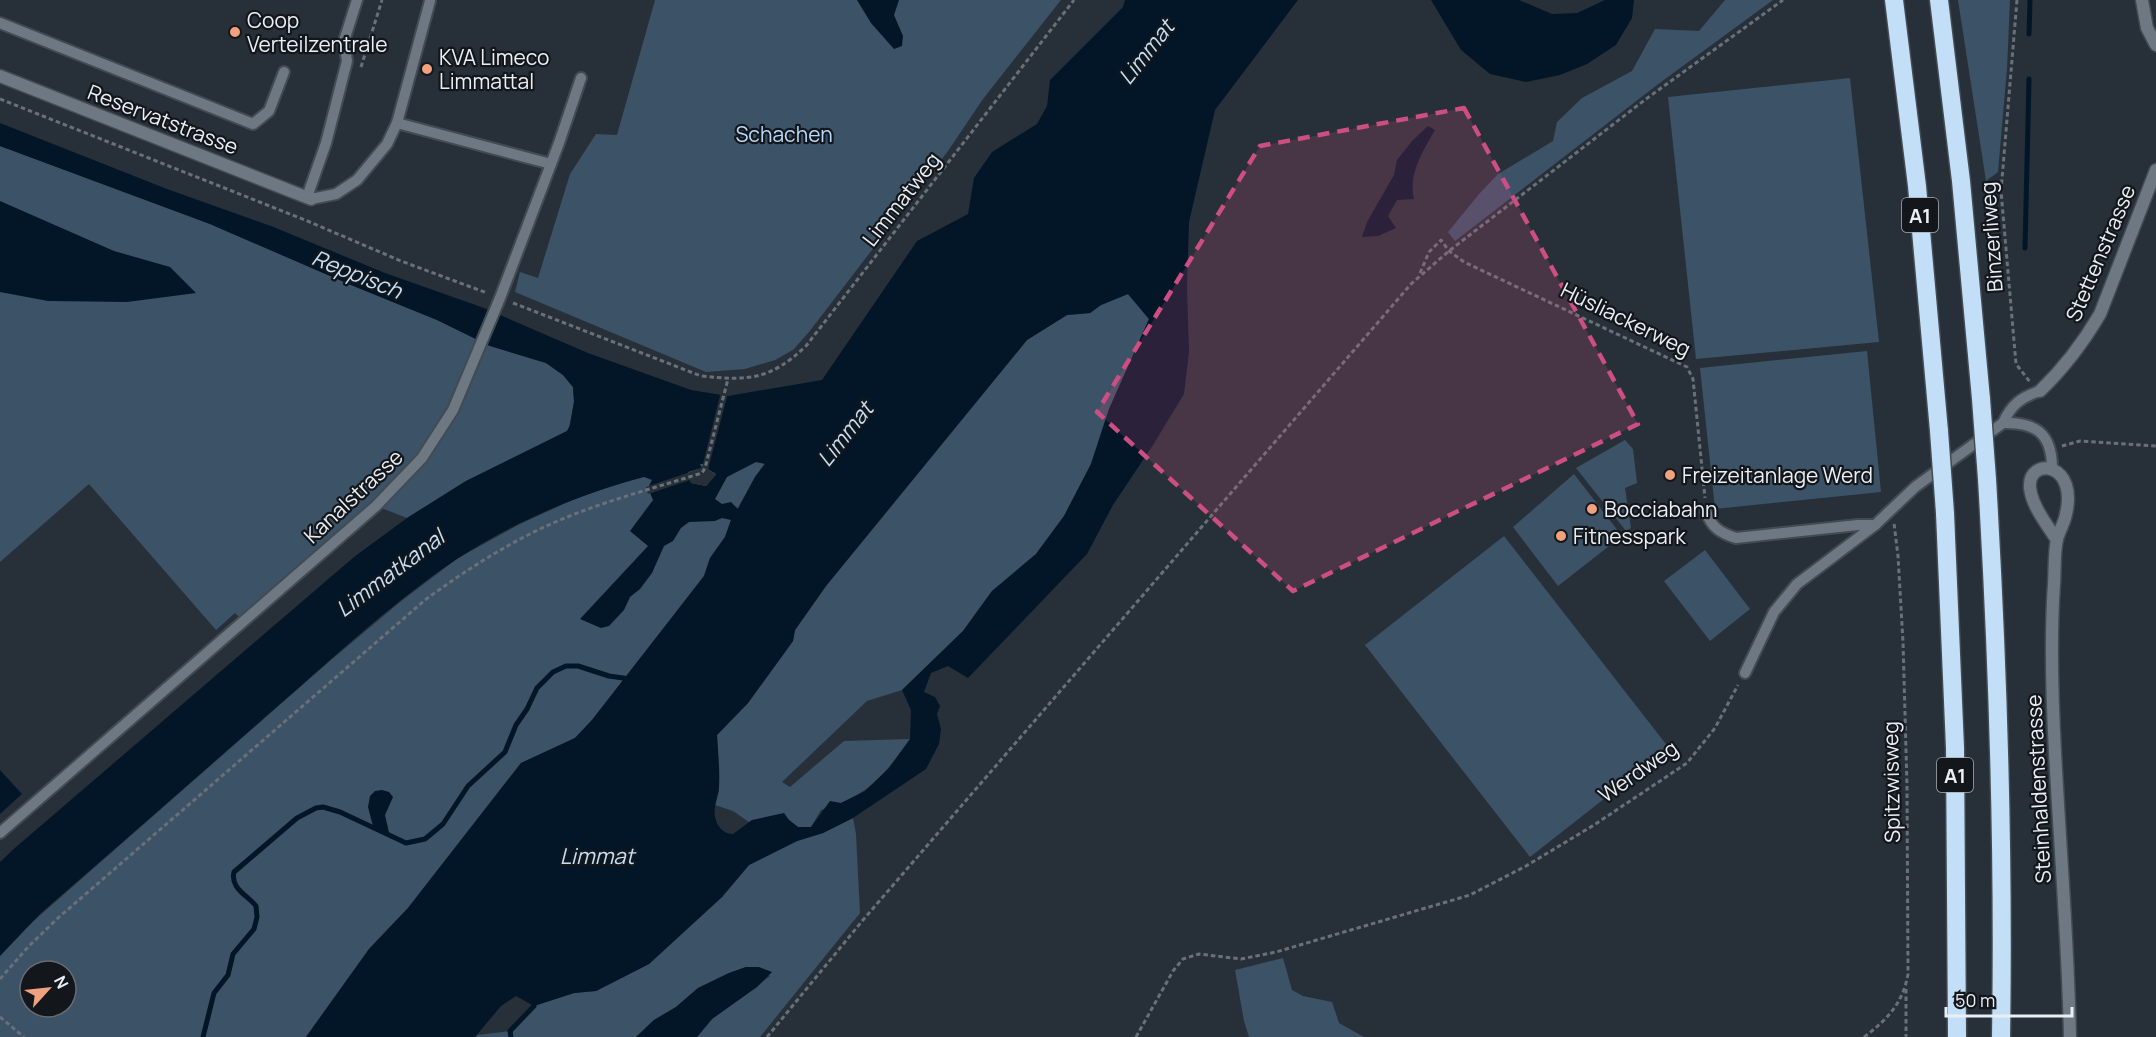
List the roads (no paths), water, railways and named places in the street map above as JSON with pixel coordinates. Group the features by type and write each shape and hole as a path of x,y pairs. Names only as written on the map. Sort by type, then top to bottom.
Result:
{"highway":[{"name":"A1","path":"1894,0 1925,263 1945,513 1955,748 1957,1037"},
{"name":"A1","path":"1939,0 1961,181 1987,479 2000,760 2001,1037"}],"street":[{"path":"2142,0 2147,28 2156,45"},
{"name":"Reservatstrasse","path":"0,76 309,198"},
{"name":"Stettenstrasse","path":"2040,391 2060,372 2090,332 2100,314 2156,170"},
{"path":"2052,468 2044,468 2037,472 2030,487 2035,501 2057,540"},
{"name":"Steinhaldenstrasse","path":"2052,468 2064,478 2068,489 2068,502 2057,540 2051,657 2070,1037"}],"lane":[{"path":"357,0 344,41 347,61 309,198 336,194 357,180 387,144 397,123 430,1"},
{"path":"0,23 253,124 269,111 284,72"},
{"name":"Kanalstrasse","path":"0,834 376,506 422,458 453,410 480,348 551,164 581,78"},
{"path":"397,123 551,164"},
{"name":"Stettenstrasse","path":"2002,423 2008,410 2023,396 2040,391"},
{"path":"1745,673 1774,612 1797,584 1875,525 1915,487 2002,423 2019,423 2038,430 2051,449 2052,468"},
{"path":"1706,510 1715,528 1736,538 1875,525"}],"water":[{"path":"857,0 899,0 894,15 903,36 902,46 894,49 871,23"},
{"name":"Limmat","path":"1125,0 1298,0 1215,110 1189,222 1187,287 1189,352 1184,394 1113,505 1087,554 968,678 948,666 931,673 924,692 935,697 940,706 937,714 941,729 939,744 926,769 853,818 823,833 797,841 749,865 722,897 649,964 596,991 574,993 534,1006 516,996 501,1006 475,1037 306,1037 369,949 408,908 521,763 575,738 592,720 704,576 710,558 725,537 731,520 722,518 715,521 689,522 681,528 673,541 664,546 652,573 640,589 630,597 624,610 609,626 601,628 580,619 648,546 630,531 653,500 648,488 652,480 644,477 547,510 478,546 431,577 358,636 41,913 0,956 0,862 354,557 407,518 466,481 567,431 574,402 573,387 563,375 546,363 490,346 437,320 210,224 0,146 0,123 167,189 271,226 385,273 484,308 588,353 691,390 728,396 822,380 917,241 968,214 974,178 992,152 1037,124 1047,106 1050,80 1123,7","holes":["1128,294 1149,319 1109,409 1091,464 1064,516 1036,554 992,591 963,631 902,690 911,710 910,739 889,768 865,791 841,803 830,801 811,827 798,827 784,813 752,820 733,834 722,830 715,816 719,781 717,735 748,703 793,641 795,630 826,586 1027,340 1067,315 1090,313 1101,305","756,462 765,464 755,477 738,509 731,502 722,504 715,499 727,477","700,464 709,464 708,469 716,474 706,486 691,483 688,472 702,468"]},
{"path":"1431,0 1519,0 1552,14 1577,13 1605,0 1634,0 1632,18 1616,45 1587,64 1560,75 1526,82 1490,74 1461,50"},
{"path":"1428,126 1435,130 1415,172 1414,199 1397,200 1388,216 1396,228 1378,236 1362,237 1367,222 1394,175 1397,160"},
{"path":"0,201 114,251 170,267 196,293 127,302 48,301 0,292"},
{"path":"0,770 22,794 0,814"},
{"path":"375,791 389,792 393,797 385,815 390,837 374,830 368,807 370,796"},
{"path":"746,967 759,967 772,972 757,987 712,1019 697,1037 636,1037 654,1020 676,1007 698,988"}],"waterway":[{"path":"2029,34 2030,0"},
{"path":"2025,248 2029,79"},
{"path":"203,1037 214,993 228,975 233,954 254,929 257,917 256,906 234,883 234,872 297,818 316,808 323,807 340,812 406,843 425,839 443,824 468,786 505,752 516,725 537,688 553,672 566,666 578,666 609,676 630,679"},
{"path":"511,1037 510,1031 534,1006"}],"place":[{"name":"Coop Verteilzentrale","path":"235,32"},
{"name":"KVA Limeco Limmattal","path":"427,69"},
{"name":"Freizeitanlage Werd","path":"1670,475"},
{"name":"Bocciabahn","path":"1592,509"},
{"name":"Fitnesspark","path":"1561,536"}],"park label":[{"name":"Schachen","path":"784,134"}],"water label":[{"name":"Reppisch","path":"357,274"},
{"name":"Limmatkanal","path":"390,573"}]}
